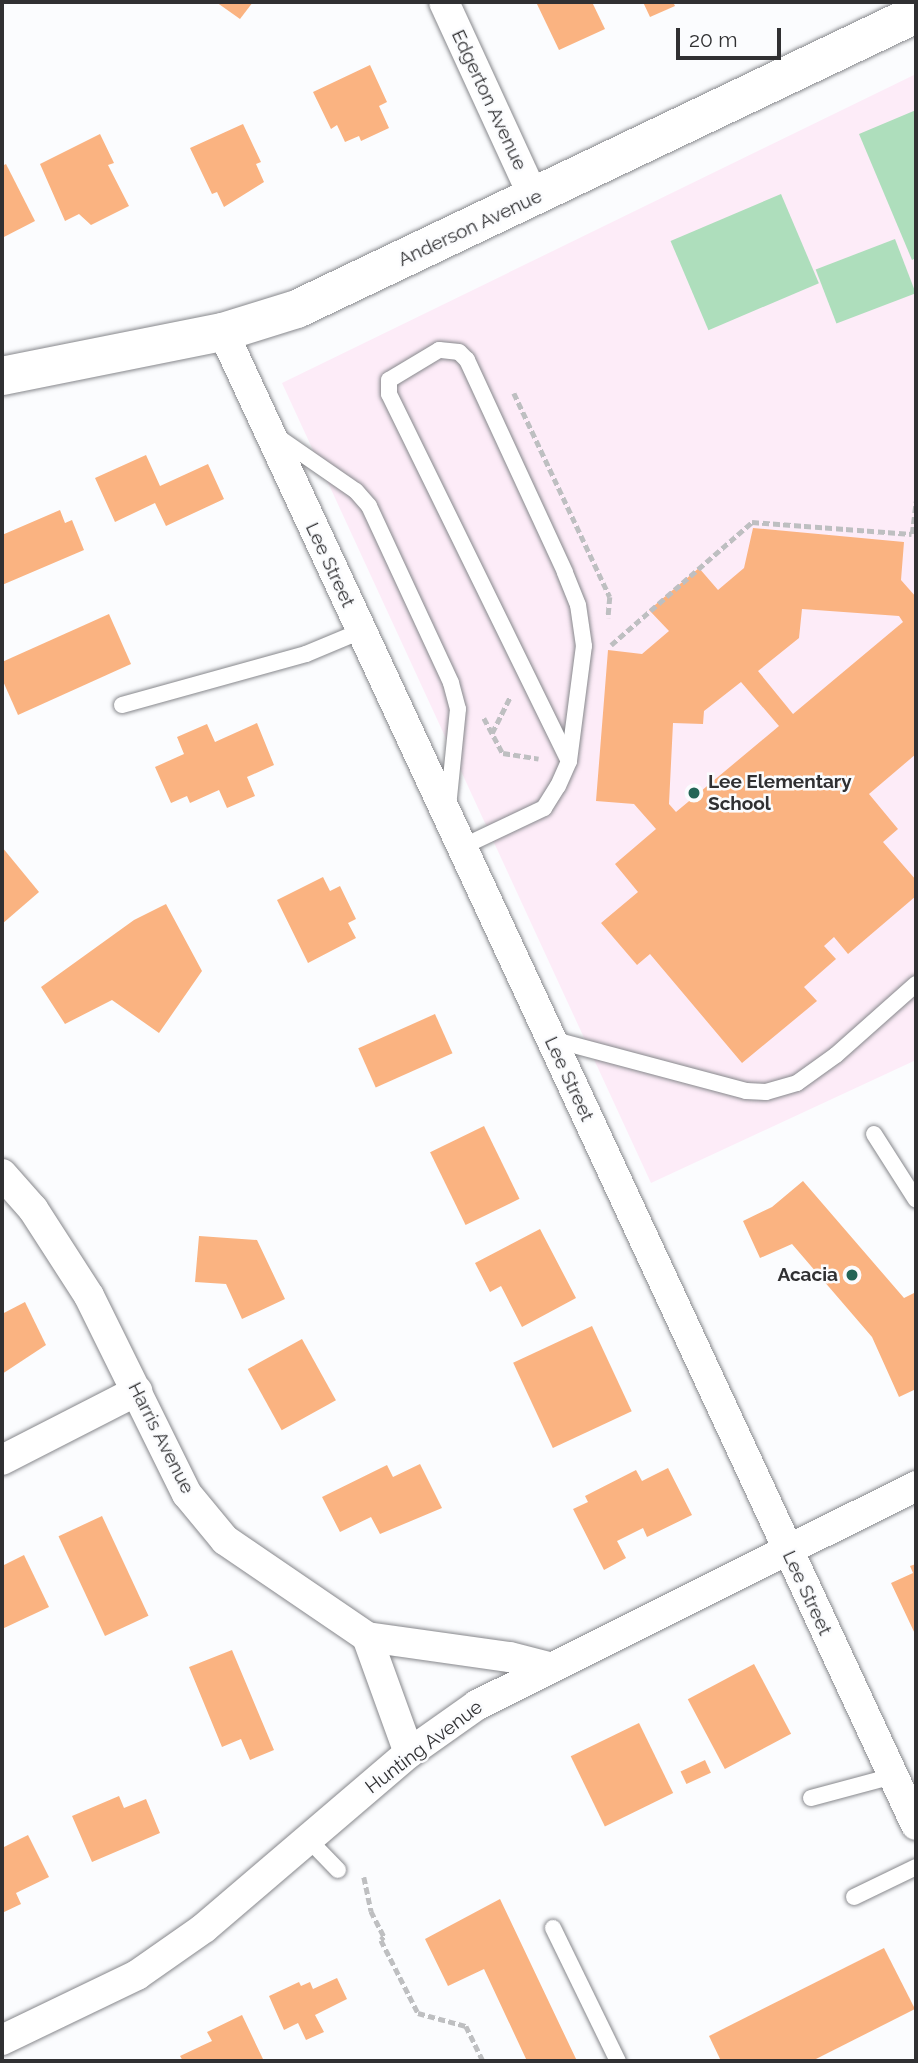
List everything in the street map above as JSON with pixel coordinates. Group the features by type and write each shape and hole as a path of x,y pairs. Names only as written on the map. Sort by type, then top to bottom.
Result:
{"main road":[{"name":"Anderson Avenue","path":"2,376 223,332 297,309 916,14"}],"street":[{"name":"Edgerton Avenue","path":"444,2 534,198"},
{"name":"Lee Street","path":"223,332 916,1825"},
{"name":"Harris Avenue","path":"2,1174 33,1209 89,1296 187,1494 225,1540 367,1637 510,1657 549,1667"},
{"path":"2,1460 137,1391"},
{"name":"Hunting Avenue","path":"2,2040 137,1975 204,1928 409,1753 477,1705 916,1486"},
{"path":"367,1637 409,1753"}],"lane":[{"path":"462,847 544,808 569,761 584,646 578,605 467,360 458,352 439,350 388,380 389,394 569,761"},
{"path":"268,431 356,491 369,506 452,683 458,709 447,814"},
{"path":"122,705 306,654 361,631"},
{"path":"551,1040 746,1091 765,1092 806,1076 916,984"},
{"path":"874,1134 916,1200"},
{"path":"811,1798 893,1776"},
{"path":"308,1839 338,1870"},
{"path":"854,1896 916,1867"},
{"path":"553,1928 618,2061"}],"path":[{"path":"606,650 752,522 912,534 916,501"},
{"path":"492,734 524,671"},
{"path":"364,1877 384,1937 381,1940 418,2013 466,2026 483,2061"}],"shaded area":[{"name":"Lee Elementary School","path":"916,74 916,1060 651,1183 282,383"}],"green space":[{"path":"916,110 916,258 912,260 859,134"},
{"path":"781,194 819,283 708,330 671,241"},
{"path":"895,239 916,293 836,324 816,269"}],"building":[{"path":"216,2 253,2 240,19"},
{"path":"536,2 592,2 605,29 559,50"},
{"path":"643,2 673,2 675,6 650,17"},
{"path":"370,65 387,102 379,106 389,128 361,141 359,136 345,142 337,125 331,129 313,92"},
{"path":"243,124 261,162 256,164 264,182 224,207 217,192 212,194 190,148"},
{"path":"100,134 114,163 108,165 129,206 91,225 79,214 65,221 40,164"},
{"path":"6,164 35,221 2,238 2,166"},
{"path":"146,455 160,486 208,464 224,499 166,526 155,503 115,522 95,478"},
{"path":"60,510 65,523 72,520 84,550 2,585 2,535"},
{"path":"753,528 904,542 901,580 916,597 916,754 869,794 898,829 883,842 916,880 916,896 848,954 834,937 824,946 836,959 804,987 817,1001 742,1063 650,954 637,965 601,923 638,892 615,864 656,829 634,804 596,801 608,650 642,654 669,631 649,610 699,568 718,590 744,568","holes":["802,609 899,616 903,622 793,714 758,671 799,638","741,682 779,726 676,812 669,804 673,723 703,724 704,711"]},
{"path":"109,614 131,664 18,715 2,679 2,662"},
{"path":"257,723 274,765 247,777 255,796 227,808 219,790 190,803 187,796 171,803 155,767 184,754 177,737 207,724 215,742"},
{"path":"2,847 39,892 2,924"},
{"path":"323,877 330,891 340,886 356,919 348,923 356,938 308,963 277,900"},
{"path":"166,904 202,971 159,1033 112,1000 65,1024 41,987 134,920"},
{"path":"435,1014 452,1053 376,1087 358,1048"},
{"path":"484,1126 520,1199 466,1225 430,1152"},
{"name":"Acacia","path":"803,1181 904,1298 916,1292 916,1389 899,1397 872,1337 792,1244 760,1258 743,1221 772,1207"},
{"path":"540,1229 576,1298 522,1327 501,1286 490,1292 475,1263"},
{"path":"199,1236 257,1240 285,1299 242,1319 226,1284 195,1282"},
{"path":"25,1302 46,1345 2,1374 2,1314"},
{"path":"592,1326 632,1411 553,1448 513,1363"},
{"path":"302,1339 336,1400 282,1430 248,1369"},
{"path":"420,1464 442,1508 380,1534 371,1517 340,1532 322,1497 387,1465 393,1477"},
{"path":"668,1468 692,1515 647,1537 643,1528 617,1541 626,1558 604,1570 573,1509 588,1502 585,1496 636,1470 642,1481"},
{"path":"102,1516 148,1616 105,1636 58,1536"},
{"path":"24,1555 49,1607 2,1629 2,1566"},
{"path":"916,1564 916,1636 891,1583 913,1573 910,1566"},
{"path":"232,1650 274,1750 250,1760 241,1739 222,1747 189,1667"},
{"path":"754,1664 791,1734 725,1769 688,1699"},
{"path":"639,1723 673,1793 605,1826 571,1756"},
{"path":"705,1760 711,1773 686,1784 681,1771"},
{"path":"119,1796 124,1808 146,1799 160,1833 92,1862 72,1816"},
{"path":"28,1835 49,1877 16,1893 21,1904 2,1913 2,1848"},
{"path":"500,1899 577,2061 527,2061 484,1969 448,1986 425,1939"},
{"path":"884,1948 915,2009 812,2061 721,2061 709,2036"},
{"path":"337,1978 347,1999 315,2015 324,2032 306,2040 298,2023 284,2030 269,1996 299,1982 301,1986 310,1982 313,1989"},
{"path":"242,2015 263,2059 183,2061 180,2056 212,2041 207,2032"}],"place":[{"name":"Lee Elementary School","path":"694,793"},
{"name":"Acacia","path":"852,1275"}]}
